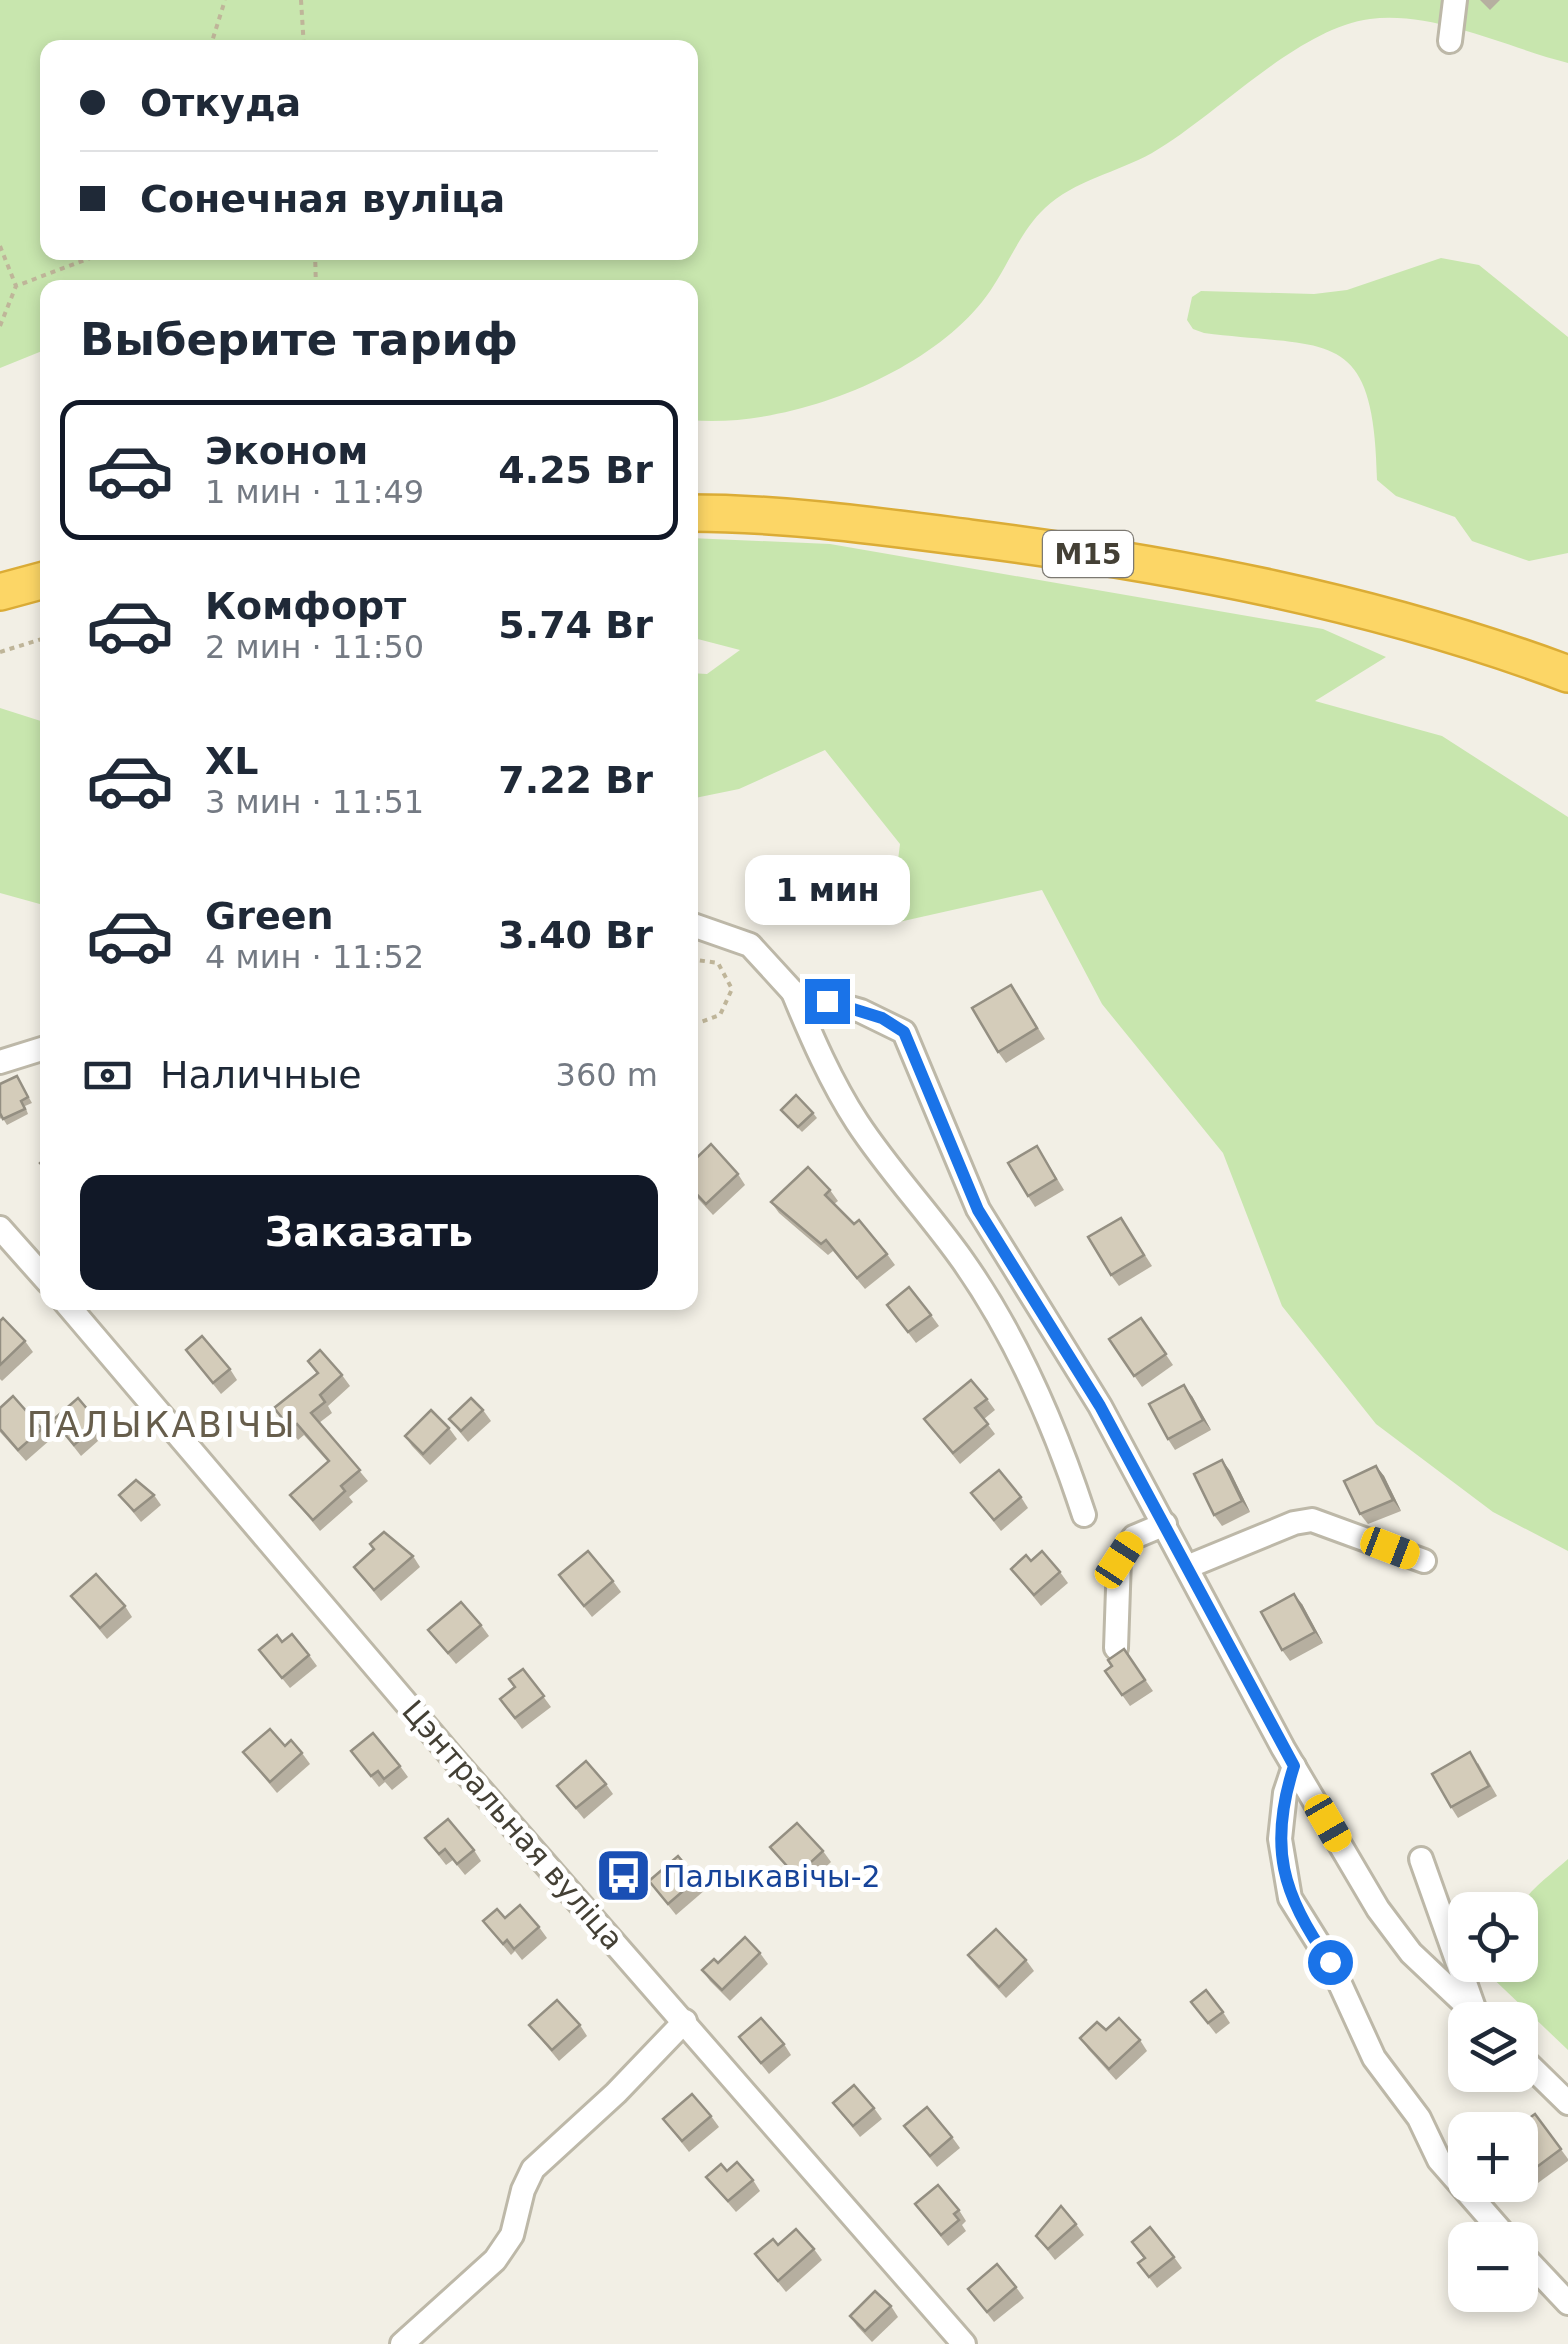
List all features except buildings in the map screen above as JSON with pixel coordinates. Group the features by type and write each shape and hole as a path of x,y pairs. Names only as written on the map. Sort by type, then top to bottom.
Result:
{"highway":[{"name":"М15","path":"698,514 869,525 1066,550 1262,584 1478,640 1568,674"},
{"path":"0,592 40,580"}],"street":[{"path":"1450,41 1455,0"},
{"path":"698,926 750,945 794,992 810,1033 857,1122 965,1264 1008,1334 1059,1438 1084,1515"},
{"path":"794,992 871,1014 904,1032 978,1210 1100,1406 1294,1766 1378,1909 1411,1953 1464,2002"},
{"path":"0,1062 40,1050"},
{"path":"0,1228 40,1273"},
{"name":"Цэнтральная вуліца","path":"72,1310 452,1757 964,2344"},
{"path":"1187,1567 1294,1523 1312,1520 1424,1561"},
{"path":"1116,1648 1119,1560 1134,1537 1165,1524"},
{"path":"1294,1766 1285,1793 1280,1839 1290,1898 1330,1962 1374,2058 1420,2118 1439,2160 1494,2222"},
{"path":"1421,1859 1474,2002"},
{"path":"402,2344 495,2260 512,2235 523,2190 533,2169 616,2094 686,2022"},
{"path":"1538,2073 1568,2102"},
{"path":"1538,2271 1568,2303"}],"path":[{"path":"212,40 225,0"},
{"path":"301,0 304,40"},
{"path":"0,246 16,286 0,326"},
{"path":"16,286 85,260"},
{"path":"0,652 40,640"},
{"path":"698,960 718,963 732,988 720,1015 698,1021"}],"green space":[{"path":"0,0 1568,0 1568,63 1420,20 1370,19 1314,39 1152,153 1056,199 1027,229 982,302 956,329 924,353 849,392 767,416 698,420 698,280 40,280 40,352 0,368"},
{"path":"1441,258 1479,265 1568,337 1568,553 1529,561 1472,541 1455,517 1396,496 1377,480 1374,430 1366,394 1354,370 1337,354 1284,341 1204,333 1193,329 1187,320 1192,297 1201,291 1314,294 1347,290"},
{"path":"698,538 830,544 1323,629 1386,657 1315,701 1442,736 1568,817 1568,1551 1493,1512 1376,1424 1282,1306 1223,1153 1102,1004 1042,890 890,924 900,844 825,750 739,789 698,797 698,673 707,674 740,650 698,639"},
{"path":"0,708 40,721 40,904 0,893"},
{"path":"1568,1859 1568,2050 1538,2021 1538,2002 1518,2002 1497,1982 1538,1982 1538,1892 1532,1892"}],"place":[{"name":"Палыкавічы-2","path":"624,1876"}],"district":[{"name":"ПАЛЫКАВІЧЫ","path":"162,1425"}],"route":[{"path":"827,1001 882,1018 904,1032 978,1210 1100,1406 1294,1766 1285,1793 1280,1839 1283,1871 1290,1898 1306,1929 1330,1962"}]}
